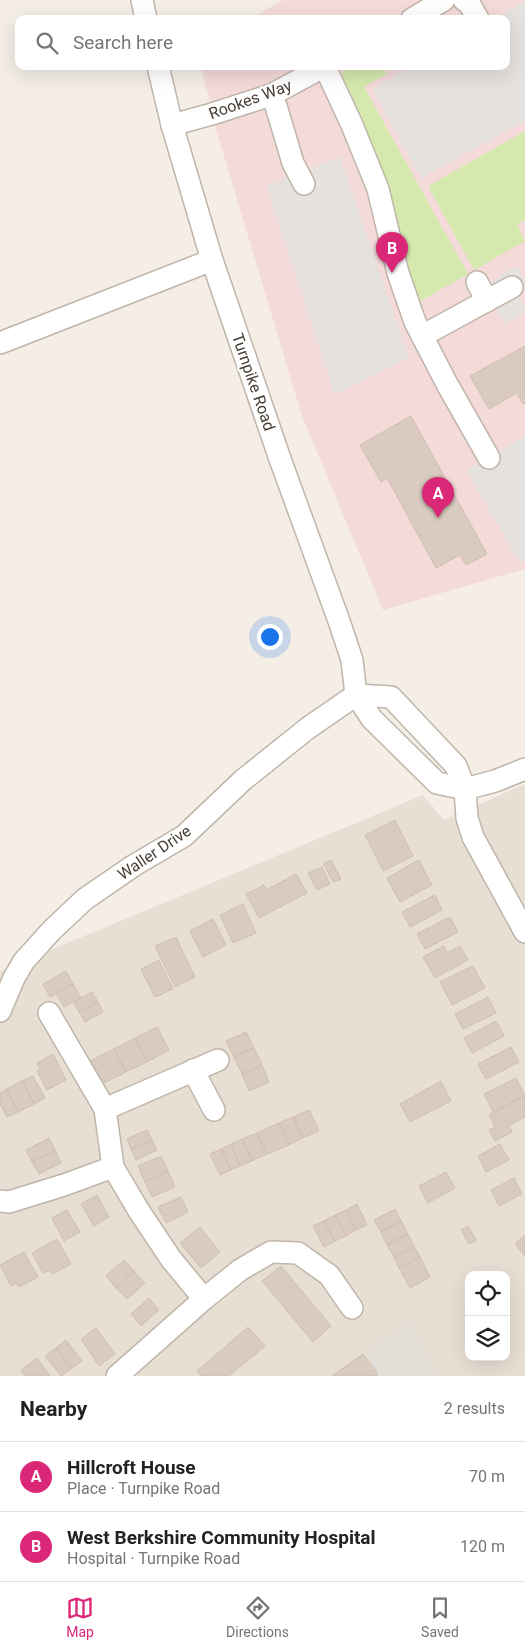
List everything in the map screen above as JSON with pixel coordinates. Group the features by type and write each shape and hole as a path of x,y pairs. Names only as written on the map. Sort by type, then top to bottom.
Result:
{"street":[{"path":"142,0 145,15"},
{"path":"419,15 444,0"},
{"path":"464,0 469,3 476,15"},
{"name":"Turnpike Road","path":"159,70 172,125 212,260 352,660 356,695 372,719 437,783 464,789"},
{"name":"Rookes Way","path":"172,125 271,95 318,70"},
{"path":"327,70 378,189 398,273 410,310 422,336 489,458"},
{"path":"271,95 293,163 304,184"},
{"path":"0,343 212,260"},
{"path":"477,282 487,301"},
{"path":"422,336 512,287"},
{"path":"356,695 391,697 456,766 464,789 467,818 473,837 525,932"},
{"name":"Waller Drive","path":"0,1011 7,981 52,930 85,899 133,866 184,836 244,780 308,728 356,695"},
{"path":"464,789 495,781 525,769"},
{"path":"49,1013 105,1109 113,1167 170,1260 204,1299"},
{"path":"105,1109 218,1060"},
{"path":"193,1070 214,1110"},
{"path":"0,1201 9,1202 113,1167"},
{"path":"117,1376 204,1299 240,1270 271,1252 298,1252 329,1276 351,1297"}],"shaded area":[{"path":"283,0 525,0 525,569 383,610 302,416 216,129 202,70 510,70 510,15 257,15"},
{"path":"525,1 525,121 421,178 372,89 406,70 510,70 510,15 502,14"},
{"path":"340,157 409,358 335,394 266,186"},
{"path":"517,266 525,279 525,291 518,295 525,307 525,312 505,324 483,286"},
{"path":"525,436 525,560 520,563 466,470"},
{"path":"525,784 525,1376 0,1376 0,971 423,795 444,820"},
{"path":"409,1323 435,1376 330,1376"}],"green space":[{"path":"344,70 385,70 387,74 364,87 468,274 417,303 411,288 388,191 376,152 341,81"},
{"path":"525,131 525,220 517,224 525,241 474,270 428,186"}],"building":[{"path":"525,346 525,403 523,404 517,393 489,409 470,376"},
{"path":"411,416 487,554 466,565 460,555 436,568 387,478 381,482 360,445"},
{"path":"395,820 413,856 383,871 365,835"},
{"path":"331,860 341,879 333,882 324,864"},
{"path":"419,860 432,885 400,902 387,878"},
{"path":"322,867 330,884 317,890 308,873"},
{"path":"296,874 307,893 259,918 246,894 264,885 266,890"},
{"path":"435,895 442,910 410,927 402,912"},
{"path":"243,904 256,933 233,943 220,915"},
{"path":"450,917 458,932 425,949 417,934"},
{"path":"213,919 226,945 203,957 190,931"},
{"path":"176,937 195,977 175,987 155,946"},
{"path":"444,946 447,953 460,946 468,960 435,978 423,957"},
{"path":"159,960 173,989 155,997 141,969"},
{"path":"473,966 485,988 452,1005 440,982"},
{"path":"66,971 73,984 50,997 43,984"},
{"path":"73,984 81,998 64,1007 56,993"},
{"path":"92,992 98,1002 79,1012 74,1002"},
{"path":"488,997 496,1013 463,1029 455,1014"},
{"path":"98,1002 103,1012 85,1022 79,1012"},
{"path":"496,1021 504,1036 472,1053 464,1038"},
{"path":"157,1027 169,1050 147,1062 135,1038"},
{"path":"246,1032 254,1048 234,1057 226,1041"},
{"path":"135,1038 147,1062 126,1072 114,1049"},
{"path":"511,1047 519,1062 486,1079 478,1064"},
{"path":"254,1048 262,1065 242,1074 234,1057"},
{"path":"114,1049 126,1072 102,1084 90,1061"},
{"path":"53,1054 66,1080 47,1090 37,1071 40,1070 37,1063"},
{"path":"262,1065 269,1082 249,1091 242,1074"},
{"path":"33,1076 45,1098 34,1104 22,1081"},
{"path":"516,1078 525,1096 493,1112 484,1094"},
{"path":"22,1081 34,1104 18,1112 7,1089"},
{"path":"441,1081 451,1101 410,1122 400,1104"},
{"path":"7,1089 18,1112 7,1117 0,1103 0,1093"},
{"path":"525,1096 525,1117 509,1126 512,1132 495,1141 489,1130 495,1127 489,1115"},
{"path":"309,1110 319,1131 302,1138 293,1117"},
{"path":"293,1117 302,1138 289,1145 279,1123"},
{"path":"279,1123 289,1145 267,1154 257,1133"},
{"path":"147,1130 152,1140 131,1149 127,1139"},
{"path":"257,1133 267,1154 252,1161 242,1139"},
{"path":"49,1138 55,1150 32,1162 26,1150"},
{"path":"242,1139 252,1161 240,1166 231,1144"},
{"path":"152,1140 157,1150 136,1160 131,1149"},
{"path":"231,1144 240,1166 231,1170 221,1149"},
{"path":"500,1144 509,1160 486,1172 478,1156"},
{"path":"221,1149 231,1170 220,1175 210,1154"},
{"path":"55,1150 61,1163 39,1174 32,1162"},
{"path":"161,1156 168,1171 145,1182 138,1166"},
{"path":"168,1171 175,1187 152,1197 145,1182"},
{"path":"446,1172 455,1188 428,1203 419,1186"},
{"path":"514,1178 522,1194 499,1206 491,1190"},
{"path":"97,1195 109,1217 94,1226 81,1204"},
{"path":"181,1197 188,1212 166,1223 158,1207"},
{"path":"357,1204 367,1225 356,1230 346,1210"},
{"path":"395,1209 401,1221 381,1232 374,1220"},
{"path":"67,1210 80,1232 64,1241 52,1218"},
{"path":"346,1210 356,1230 346,1236 335,1215"},
{"path":"335,1215 346,1236 335,1241 324,1221"},
{"path":"324,1221 335,1241 324,1247 313,1226"},
{"path":"401,1221 408,1234 387,1245 381,1232"},
{"path":"468,1226 476,1240 469,1244 461,1230"},
{"path":"200,1227 220,1252 201,1268 180,1243"},
{"path":"408,1234 414,1246 394,1257 387,1245"},
{"path":"525,1235 525,1256 515,1244"},
{"path":"57,1239 71,1264 52,1274 50,1270 43,1273 32,1253"},
{"path":"414,1246 420,1257 399,1268 394,1257"},
{"path":"24,1252 38,1277 19,1287 17,1283 11,1286 0,1265"},
{"path":"420,1257 430,1277 410,1288 399,1268"},
{"path":"124,1260 134,1271 116,1288 106,1276"},
{"path":"281,1266 331,1326 313,1342 262,1281"},
{"path":"134,1271 145,1283 127,1299 116,1288"},
{"path":"149,1298 159,1310 141,1326 131,1314"},
{"path":"248,1327 265,1346 229,1376 201,1376 197,1371"},
{"path":"96,1328 115,1354 99,1366 81,1339"},
{"path":"66,1340 82,1361 71,1369 56,1348"},
{"path":"56,1348 71,1369 61,1376 45,1356"},
{"path":"363,1354 378,1374 376,1376 332,1376"},
{"path":"37,1358 50,1376 25,1376 21,1370"}],"place":[{"name":"West Berkshire Community Hospital","path":"392,273"},
{"name":"Hillcroft House","path":"438,518"}]}
